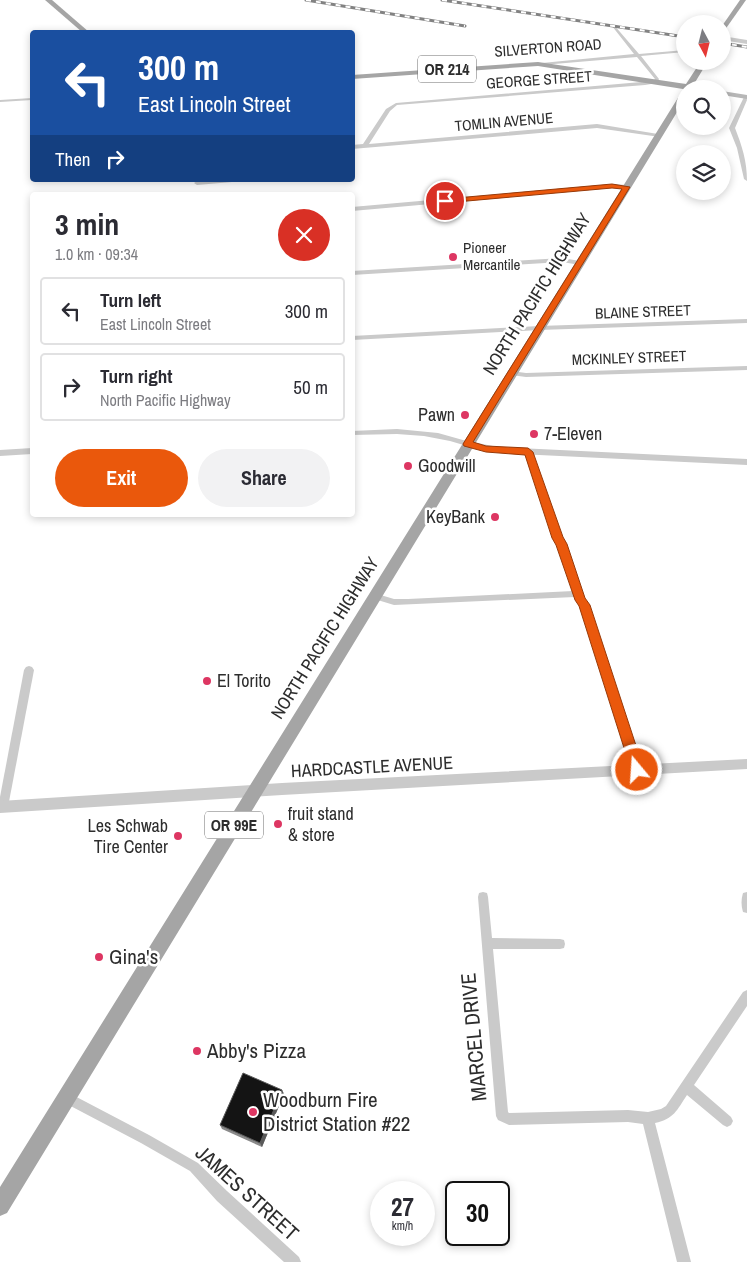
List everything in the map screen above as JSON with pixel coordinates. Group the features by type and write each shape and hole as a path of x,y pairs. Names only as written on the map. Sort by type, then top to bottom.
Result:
{"main road":[{"path":"48,0 84,30"},
{"path":"731,18 743,0"},
{"name":"SILVERTON ROAD","path":"355,76 542,64"},
{"name":"OR 214","path":"542,64 655,82 676,87"},
{"path":"731,94 747,97"},
{"name":"NORTH PACIFIC HIGHWAY","path":"0,1206 676,107"}],"street":[{"path":"614,26 656,79 655,82"},
{"path":"731,39 747,42"},
{"name":"SILVERTON ROAD","path":"542,64 676,52"},
{"name":"GEORGE STREET","path":"365,146 388,110 394,104 655,82"},
{"path":"747,97 732,128 740,148 747,180"},
{"path":"0,101 30,99"},
{"name":"TOMLIN AVENUE","path":"355,147 597,126 658,136"},
{"path":"197,183 209,182"},
{"path":"355,209 612,186 626,187"},
{"path":"355,273 562,260 580,262"},
{"name":"BLAINE STREET","path":"355,338 539,328 747,321"},
{"name":"MCKINLEY STREET","path":"511,373 526,375 747,368"},
{"path":"355,433 412,431 430,433 486,449 747,462"},
{"path":"0,453 30,451"},
{"path":"528,452 578,594 584,605 637,770"},
{"path":"374,596 399,602 578,594"},
{"path":"2,807 29,670"},
{"name":"HARDCASTLE AVENUE","path":"2,807 747,764"},
{"path":"747,897 747,908"},
{"name":"MARCEL DRIVE","path":"483,898 502,1116 509,1119 628,1116 648,1118"},
{"path":"486,943 560,944"},
{"path":"684,1262 648,1118 664,1115 670,1110 747,996"},
{"path":"686,1086 727,1121"},
{"name":"JAMES STREET","path":"67,1098 194,1167 222,1196 294,1262"}],"building":[{"name":"Woodburn Fire District Station #22","path":"243,1073 282,1090 260,1143 220,1125"}],"railway":[{"path":"306,0 465,26"},
{"path":"442,0 676,36"},
{"path":"731,44 747,47"}],"place":[{"name":"Pioneer Mercantile","path":"453,257"},
{"name":"Pawn","path":"465,415"},
{"name":"7-Eleven","path":"534,434"},
{"name":"Goodwill","path":"408,466"},
{"name":"KeyBank","path":"495,517"},
{"name":"El Torito","path":"207,681"},
{"name":"fruit stand & store","path":"278,824"},
{"name":"Les Schwab Tire Center","path":"178,836"},
{"name":"Gina's","path":"99,957"},
{"name":"Abby's Pizza","path":"197,1051"},
{"name":"Woodburn Fire District Station #22","path":"253,1112"}],"route":[{"path":"445,201 612,186 626,187 468,444 486,449 528,452 558,538 562,544 580,600 584,605 637,770"}]}
